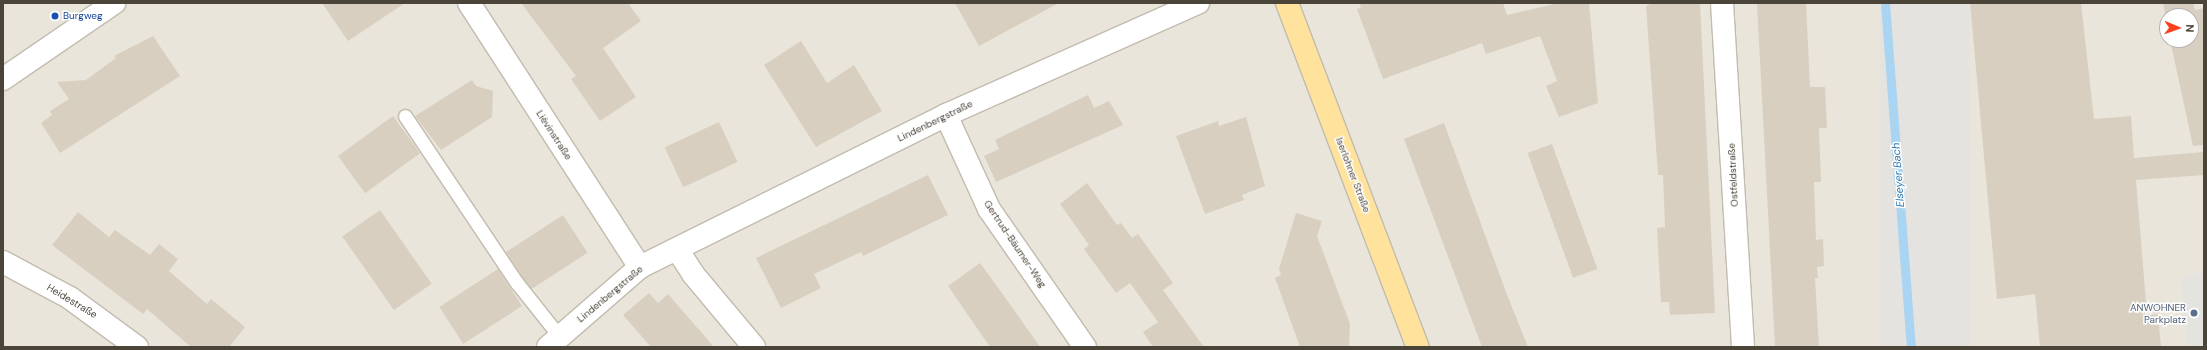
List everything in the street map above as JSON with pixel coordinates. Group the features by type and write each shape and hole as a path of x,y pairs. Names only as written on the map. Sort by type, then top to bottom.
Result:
{"main road":[{"name":"Iserlohner Straße","path":"1287,3 1418,347"}],"street":[{"path":"3,78 114,3"},
{"name":"Liévinstraße","path":"469,3 640,267"},
{"name":"Lindenbergstraße","path":"554,342 640,267 946,114 1198,3"},
{"name":"Ostfeldstraße","path":"1722,3 1742,347"},
{"name":"Gertrud-Bäumer-Weg","path":"946,114 989,209 1085,347"},
{"path":"676,249 693,274 754,347"},
{"name":"Heidestraße","path":"3,262 70,298 137,347"}],"lane":[{"path":"405,116 554,342"}],"shaded area":[{"path":"3,3 2204,3 2204,347 3,347"},
{"path":"1880,3 1970,3 1970,347 1880,347"},
{"name":"ANWOHNER Parkplatz","path":"2204,271 2204,347 2187,347 2181,279"}],"building":[{"path":"322,3 405,3 348,41"},
{"path":"521,3 628,3 641,21 603,48 636,97 600,121 571,79 576,76"},
{"path":"955,3 1059,3 979,46"},
{"path":"1359,3 1503,3 1507,15 1559,3 1589,3 1598,103 1559,117 1546,86 1557,81 1540,36 1486,54 1482,43 1383,79 1357,9 1361,8"},
{"path":"1652,3 1700,3 1715,313 1670,315 1669,302 1661,302 1657,228 1665,227 1663,175 1658,175 1646,6"},
{"path":"1757,3 1806,3 1810,87 1825,87 1827,128 1819,128 1821,182 1814,182 1816,240 1823,239 1824,266 1817,267 1818,278 1815,278 1819,347 1775,347"},
{"path":"1970,3 2081,3 2094,119 2131,116 2134,158 2204,152 2204,175 2136,180 2147,315 2158,314 2161,347 2040,347 2035,294 1997,299"},
{"path":"2163,3 2193,3 2194,8 2164,8"},
{"path":"2204,8 2204,145 2193,146 2172,48 2199,48 2199,9"},
{"path":"153,36 180,76 60,153 41,123 52,115 50,111 69,99 57,82 86,80 116,58 114,56"},
{"path":"801,41 827,83 854,65 882,111 816,147 764,65"},
{"path":"472,80 476,86 493,91 492,117 441,150 415,116"},
{"path":"1088,95 1094,108 1109,101 1123,125 996,182 984,156 999,149 995,140"},
{"path":"393,116 420,153 365,193 338,156"},
{"path":"1246,117 1265,186 1242,195 1244,200 1205,214 1176,136 1218,121 1219,126"},
{"path":"719,122 738,162 683,187 665,147"},
{"path":"1444,123 1506,292 1528,347 1482,347 1404,139"},
{"path":"1552,144 1597,269 1573,278 1528,153"},
{"path":"928,175 948,215 863,256 861,252 814,274 821,288 781,308 756,258"},
{"path":"1087,183 1117,225 1121,223 1132,238 1138,234 1173,283 1163,290 1204,347 1153,347 1143,332 1158,322 1130,283 1116,293 1084,249 1089,245 1060,204"},
{"path":"380,210 432,284 394,310 342,236"},
{"path":"78,212 109,237 115,230 150,255 159,244 178,259 169,271 207,304 211,299 245,327 229,347 191,347 147,309 143,314 52,245"},
{"path":"1296,213 1322,221 1317,236 1350,324 1349,347 1300,347 1275,278 1281,275 1279,269"},
{"path":"563,215 588,253 530,290 506,252"},
{"path":"980,263 1040,347 990,347 948,286"},
{"path":"498,269 522,306 463,344 439,307"},
{"path":"649,293 658,303 668,294 714,347 651,347 623,315"}],"waterway":[{"name":"Elseyer Bach","path":"1885,3 1911,347"}],"place":[{"name":"Burgweg","path":"55,16"},
{"name":"ANWOHNER Parkplatz","path":"2194,313"}]}
